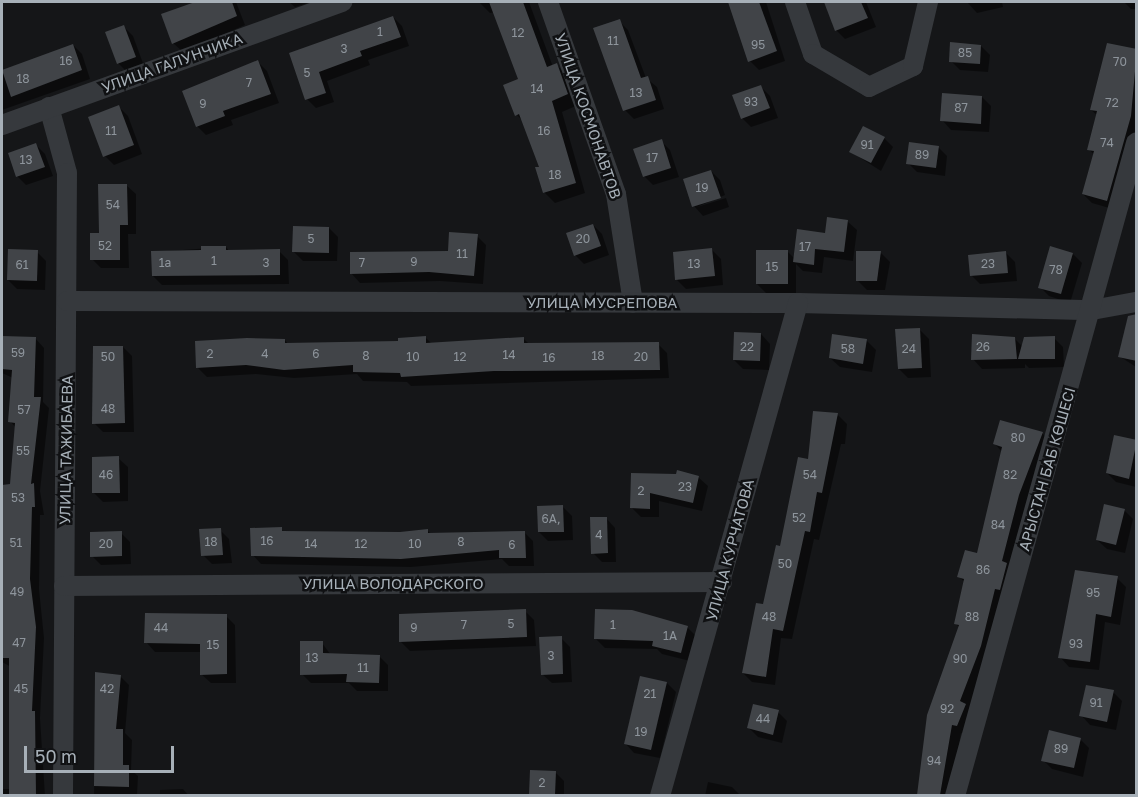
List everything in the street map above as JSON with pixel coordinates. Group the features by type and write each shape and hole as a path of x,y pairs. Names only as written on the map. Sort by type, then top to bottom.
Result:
{"street":[{"name":"УЛИЦА ГАЛУНЧИКА","path":"2,125 342,2"},
{"name":"УЛИЦА КОСМОНАВТОВ","path":"548,2 616,194 633,303"},
{"path":"795,2 813,54 837,72 869,87 913,66 928,2"},
{"name":"УЛИЦА ТАЖИБАЕВА","path":"49,107 67,173 63,795"},
{"name":"АРЫСТАН БАБ КӨШЕСІ","path":"955,795 1137,143"},
{"name":"УЛИЦА МУСРЕПОВА","path":"67,301 798,303 1092,310 1137,302"},
{"name":"УЛИЦА КУРЧАТОВА","path":"660,795 722,582 798,303"},
{"name":"УЛИЦА ВОЛОДАРСКОГО","path":"64,586 722,582"}],"building":[{"path":"195,2 232,2 237,16 172,44 161,14"},
{"path":"489,2 523,2 547,67 557,63 568,94 552,101 576,183 543,193 535,167 539,167 519,114 515,116 503,85 518,79"},
{"path":"728,2 759,2 777,51 748,62"},
{"path":"824,2 861,2 868,18 835,31"},
{"path":"393,16 401,37 360,51 362,56 319,72 326,93 305,100 289,53"},
{"path":"620,19 641,78 648,76 656,100 623,111 593,28"},
{"path":"124,25 136,57 117,64 105,32"},
{"path":"950,42 981,45 980,64 949,62"},
{"path":"1107,43 1137,49 1131,116 1107,201 1082,194 1094,151 1087,150 1097,111 1090,110"},
{"path":"73,44 82,70 11,97 2,70"},
{"path":"258,60 271,94 223,111 225,116 196,127 182,91"},
{"path":"761,85 770,108 741,119 732,95"},
{"path":"942,93 982,96 981,124 940,121"},
{"path":"119,105 134,145 103,157 88,117"},
{"path":"863,126 885,137 871,163 849,152"},
{"path":"662,139 671,168 643,177 633,149"},
{"path":"909,142 939,146 936,168 906,164"},
{"path":"36,143 45,167 16,177 8,153"},
{"path":"711,170 721,198 692,207 683,179"},
{"path":"98,184 127,184 128,225 120,225 120,260 90,260 90,233 99,233"},
{"path":"827,217 848,220 844,252 815,249 814,265 793,262 797,229 825,233"},
{"path":"593,224 601,246 574,256 566,233"},
{"path":"293,226 329,227 329,253 292,252"},
{"path":"449,232 478,234 474,276 429,272 350,274 350,252 448,251"},
{"path":"201,246 226,246 226,250 280,249 280,275 152,276 151,251 201,250"},
{"path":"1050,246 1073,253 1061,294 1038,288"},
{"path":"712,248 715,276 675,280 673,252"},
{"path":"8,249 38,250 37,281 7,280"},
{"path":"756,250 788,250 788,284 756,284"},
{"path":"856,251 881,251 877,281 856,281"},
{"path":"1006,251 1008,273 970,276 968,255"},
{"path":"1137,314 1137,361 1118,357 1128,316"},
{"path":"920,328 922,368 898,369 895,329"},
{"path":"734,332 761,333 760,361 733,360"},
{"path":"832,334 867,339 863,364 829,358"},
{"path":"972,334 1015,337 1017,359 971,360"},
{"path":"2,336 36,337 34,397 41,397 31,484 34,483 35,507 32,507 30,579 36,627 32,711 35,711 36,795 9,795 9,658 2,658 2,485 10,484 15,423 8,422 12,370 2,369"},
{"path":"426,336 426,343 524,337 524,343 659,342 660,370 494,371 401,377 400,373 353,372 353,365 284,370 246,365 196,368 195,341 247,338 285,339 285,343 398,341 398,338"},
{"path":"1055,336 1055,359 1018,359 1024,337"},
{"path":"93,346 123,346 125,423 92,424"},
{"path":"813,411 838,413 822,493 817,492 810,532 805,531 783,631 773,629 766,677 742,673 756,603 763,604 776,545 780,546 798,457 808,459"},
{"path":"1000,420 1043,432 1019,495 1002,561 1007,563 1000,590 995,589 981,646 960,701 966,704 957,726 952,725 940,795 917,795 927,715 959,625 954,624 964,579 957,577 965,550 977,553 1002,447 993,444"},
{"path":"1114,435 1137,440 1129,479 1106,473"},
{"path":"119,456 120,493 92,493 92,457"},
{"path":"677,470 699,476 693,503 650,493 650,509 630,508 631,473 676,474"},
{"path":"1104,504 1125,509 1116,545 1096,540"},
{"path":"563,505 564,532 538,532 537,506"},
{"path":"590,517 607,517 608,553 591,554"},
{"path":"282,527 282,531 400,532 428,529 428,533 525,531 526,558 499,558 499,550 401,559 251,556 250,528"},
{"path":"221,528 223,555 201,556 199,529"},
{"path":"122,531 122,556 90,557 90,532"},
{"path":"1075,570 1118,576 1111,617 1096,614 1090,662 1058,658"},
{"path":"526,609 527,637 399,642 399,614"},
{"path":"595,609 632,610 688,626 681,653 652,646 653,641 594,639"},
{"path":"145,613 227,614 227,674 200,675 200,644 144,643"},
{"path":"562,636 563,674 541,675 539,637"},
{"path":"300,641 323,641 323,653 380,655 379,683 346,682 347,674 300,675"},
{"path":"95,672 121,675 116,729 123,729 123,765 129,765 129,787 94,786"},
{"path":"640,676 667,682 651,750 624,744"},
{"path":"1086,685 1114,690 1107,722 1079,716"},
{"path":"753,704 779,710 773,735 747,728"},
{"path":"1049,730 1081,738 1074,768 1041,761"},
{"path":"530,770 556,771 555,795 529,795"}]}
